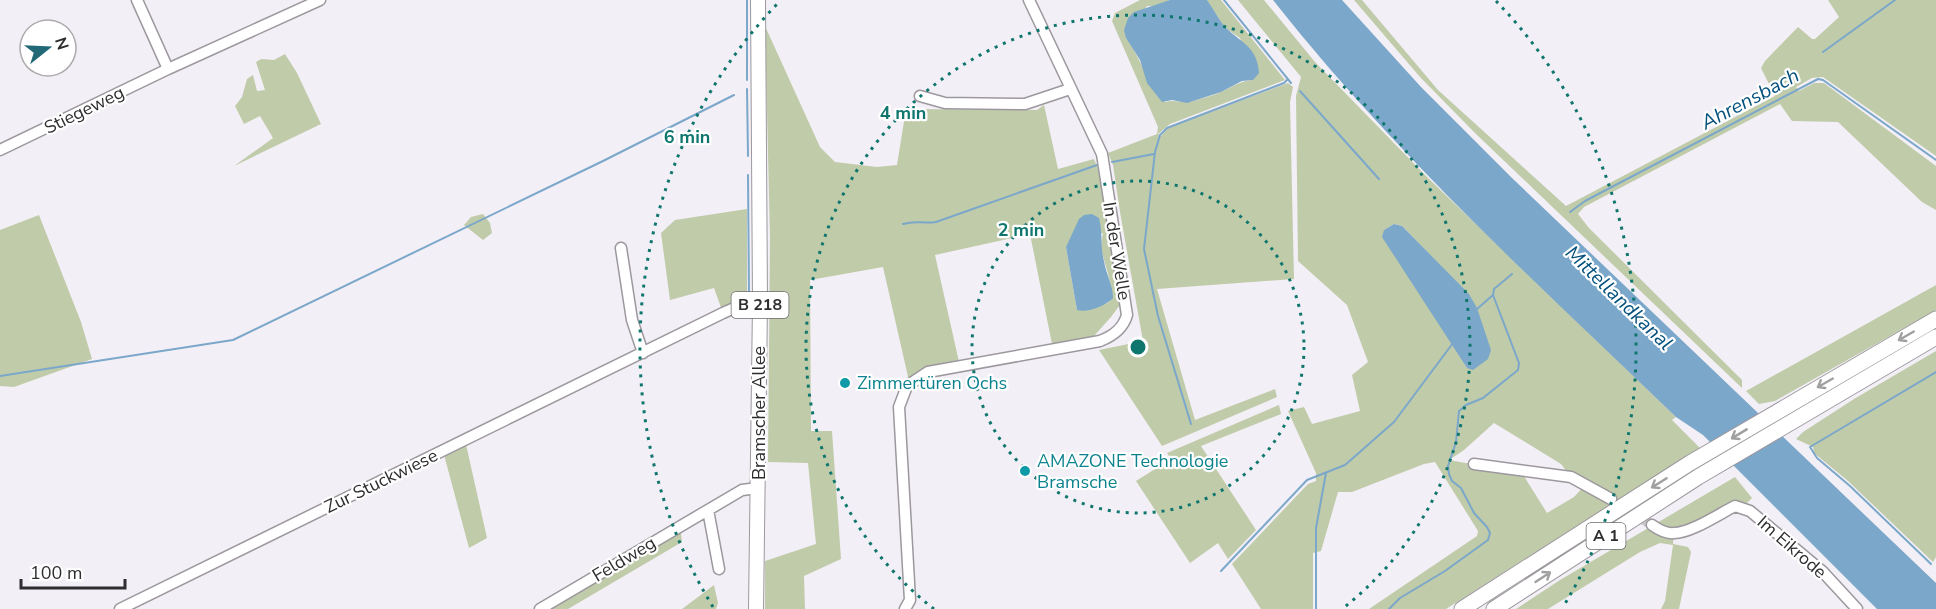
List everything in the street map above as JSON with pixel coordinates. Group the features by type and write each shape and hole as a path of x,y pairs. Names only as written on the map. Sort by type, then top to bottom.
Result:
{"highway":[{"name":"A 1","path":"1462,609 1708,452 1936,319"},
{"name":"A 1","path":"1494,609 1719,464 1936,337"}],"main road":[{"name":"Bramscher Allee","path":"756,609 760,303 758,0"}],"street":[{"path":"137,0 168,69"},
{"name":"Stiegeweg","path":"0,150 168,69 320,0"},
{"name":"In der Welle","path":"905,609 910,600 899,406 907,386 928,372 1100,341 1112,337 1125,322 1127,315 1101,154 1029,0"},
{"path":"920,96 945,104 1025,104 1070,89"},
{"path":"621,248 632,320 642,353"},
{"name":"Zur Stuckwiese","path":"120,609 741,305 760,303"},
{"path":"1474,464 1572,477 1611,499"},
{"name":"Feldweg","path":"540,609 742,490 759,488"},
{"name":"Im Eikrode","path":"1652,525 1663,532 1674,533 1684,531 1735,506 1750,511 1822,571 1857,609"},
{"path":"708,510 719,569"}],"green space":[{"path":"1140,0 1170,0 1157,6 1147,6 1126,38 1153,87 1165,102 1193,101 1253,80 1240,38 1224,27 1207,0 1221,0 1285,80 1170,124 1158,134 1161,136 1168,128 1288,83 1293,87 1290,102 1294,279 1157,289 1195,420 1275,389 1277,397 1162,446 1099,350 1143,341 1113,165 1108,153 1157,134 1158,127 1112,21 1115,13"},
{"path":"1238,0 1264,0 1315,62 1427,177 1676,417 1672,420 1700,448 1446,609 1369,609 1477,536 1478,531 1435,462 1424,464 1352,492 1338,492 1321,551 1313,553 1313,609 1261,609 1232,564 1308,484 1316,481 1316,473 1288,411 1304,407 1312,424 1360,411 1352,375 1368,362 1347,305 1298,261 1296,96 1301,77","holes":["1394,224 1402,226 1468,294 1467,368 1384,230","1494,423 1561,464 1571,477 1586,484 1574,497 1547,513 1522,473 1449,460 1464,450"]},
{"path":"1354,0 1362,0 1438,90 1566,206 1775,96 1761,68 1798,27 1815,39 1839,17 1828,0 1936,0 1936,156 1823,77 1812,78 1796,87 1799,91 1814,83 1824,83 1936,166 1936,210 1922,202 1838,122 1792,121 1780,104 1584,207 1578,214 1589,228 1742,380 1742,388 1475,133 1420,77"},
{"path":"765,26 820,147 835,162 877,167 897,165 906,109 1037,110 1044,105 1058,169 1094,159 1100,174 1122,302 1094,336 1052,344 1030,234 935,255 959,362 909,381 883,267 810,280 811,431 832,431 841,559 804,576 805,609 765,609 765,561 816,544 808,463 768,462 770,238","holes":["1103,233 1101,247 1111,285 1111,298 1109,302 1102,305 1077,310 1066,247"]},
{"path":"285,54 297,73 321,124 234,166 273,138 260,116 244,124 235,106 242,97 247,79 253,75 257,91 265,90 256,62 261,59 274,60"},
{"path":"747,209 747,298 723,313 714,288 670,300 661,233 675,220"},
{"path":"483,214 490,223 492,233 483,240 464,225 471,217"},
{"path":"39,215 81,322 92,359 14,387 0,386 0,230"},
{"path":"1936,285 1936,310 1775,401 1759,404 1746,391"},
{"path":"1936,351 1936,557 1933,562 1848,481 1814,453 1813,447 1796,439 1854,399"},
{"path":"1279,405 1281,414 1201,446 1256,530 1228,559 1218,543 1190,563 1136,481 1171,459 1167,453"},
{"path":"465,440 487,538 469,548 443,451"},
{"path":"1735,477 1752,498 1744,506 1674,533 1673,544 1688,547 1691,552 1679,609 1661,609 1665,601 1673,545 1660,543 1640,552 1548,609 1516,609 1560,580"},
{"path":"680,526 682,542 568,609 540,609"},
{"path":"714,585 718,603 716,609 682,609"}],"water":[{"path":"1170,0 1207,0 1224,25 1248,47 1255,57 1259,73 1253,80 1242,81 1221,92 1187,103 1172,100 1162,102 1147,83 1140,60 1126,38 1124,30 1128,18 1134,12"},
{"name":"Mittellandkanal","path":"1273,0 1342,0 1421,87 1512,178 1936,583 1936,609 1877,609 1703,435 1676,417 1416,164 1319,56"},
{"path":"1092,214 1099,218 1103,255 1113,298 1106,304 1081,311 1077,310 1066,247 1079,219 1084,215"},
{"path":"1394,224 1402,226 1469,294 1477,308 1491,350 1488,359 1473,370 1467,368 1382,237 1384,230"}],"waterway":[{"path":"747,0 747,80"},
{"path":"1224,0 1291,83"},
{"path":"1823,52 1895,0"},
{"path":"1191,424 1158,316 1144,249 1155,152 1160,135 1167,128 1284,83 1288,79"},
{"name":"Ahrensbach","path":"1570,212 1585,201 1818,79 1823,80 1936,160"},
{"path":"747,89 748,156"},
{"path":"1300,91 1379,179"},
{"path":"0,376 233,340 734,95"},
{"path":"1112,162 1154,154"},
{"path":"903,224 936,222 1097,165"},
{"path":"748,175 749,295"},
{"name":"Ahrensbach","path":"1389,609 1400,598 1445,571 1488,540 1490,533 1487,527 1474,513 1461,488 1452,481 1448,466 1456,442 1459,411 1466,405 1483,398 1518,370 1519,363 1493,295 1494,289 1512,274"},
{"path":"1477,309 1493,295"},
{"path":"1221,571 1307,480 1345,465 1394,422 1453,343"},
{"path":"1931,564 1850,486 1817,458 1810,447 1936,372"},
{"path":"1316,609 1316,528 1326,473"}],"tunnel":[{"path":"1617,503 1652,525"}],"place":[{"name":"Zimmertüren Ochs","path":"845,383"},
{"name":"AMAZONE Technologie Bramsche","path":"1025,471"}]}
